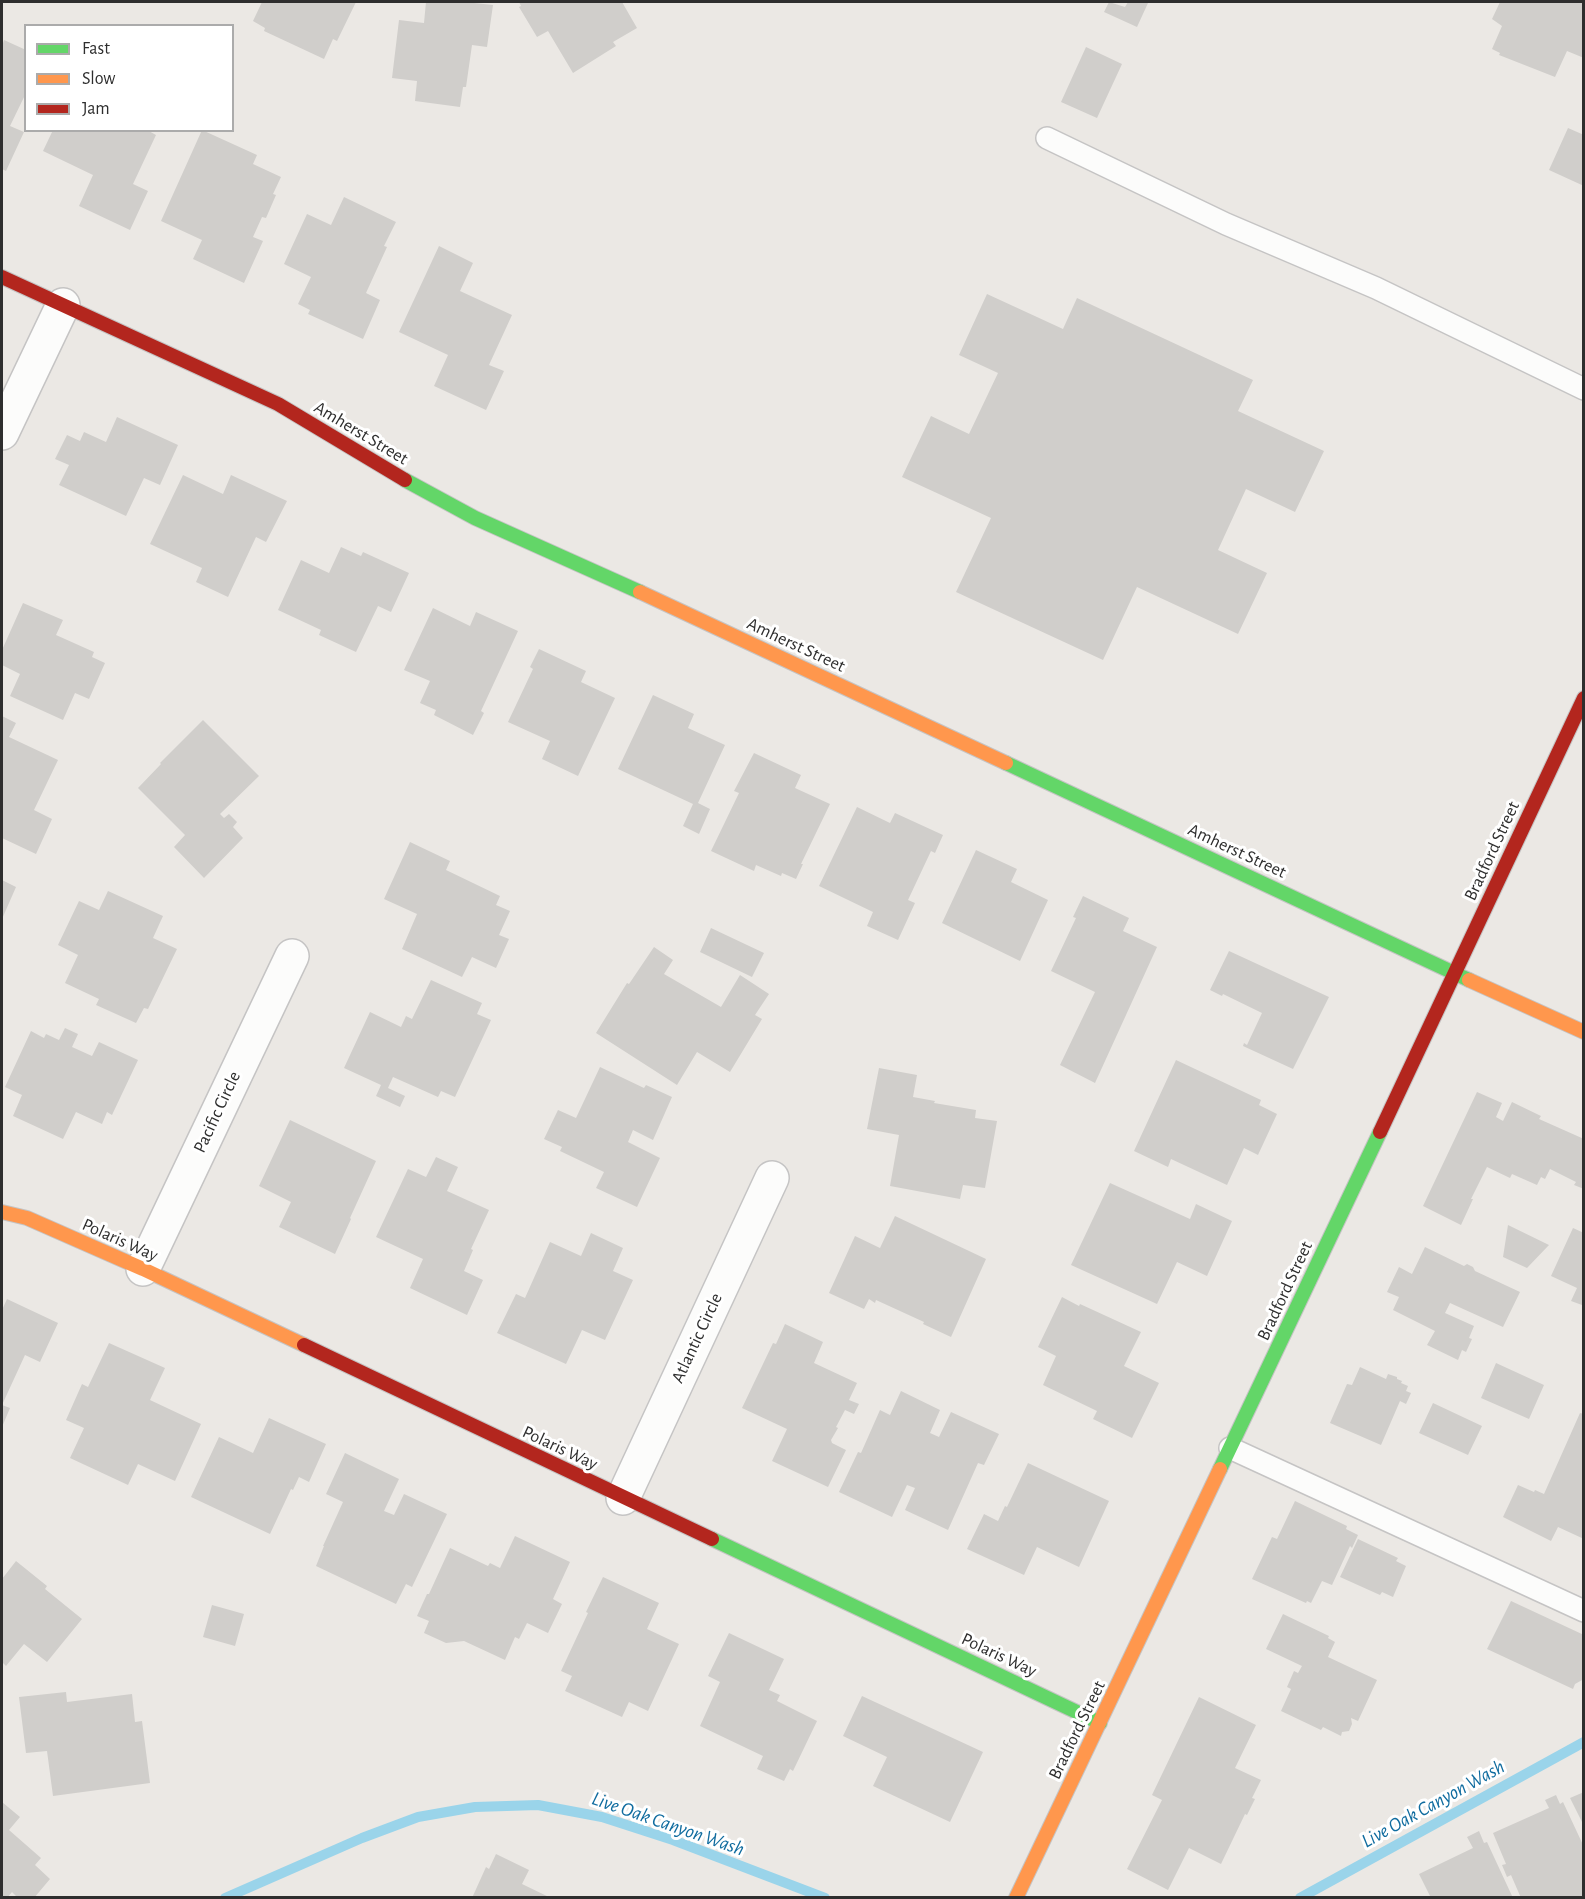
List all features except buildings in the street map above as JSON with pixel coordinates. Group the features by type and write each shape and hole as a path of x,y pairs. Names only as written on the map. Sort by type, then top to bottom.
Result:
{"street":[{"name":"Amherst Street","path":"2,277 278,404 394,474 476,518 632,588 1455,974 1584,1032"},
{"path":"2,433 63,305"},
{"name":"Bradford Street","path":"1016,1898 1584,698"},
{"name":"Pacific Circle","path":"143,1269 292,956"},
{"name":"Atlantic Circle","path":"623,1497 772,1178"},
{"name":"Polaris Way","path":"2,1212 27,1218 143,1269 1100,1723"}],"lane":[{"path":"1047,138 1226,224 1376,288 1584,389"},
{"path":"1230,1448 1584,1611"}],"waterway":[{"name":"Live Oak Canyon Wash","path":"1300,1898 1584,1742"},
{"name":"Live Oak Canyon Wash","path":"225,1898 362,1838 418,1817 475,1807 538,1805 602,1817 673,1840 825,1898"}],"traffic: fast":[{"path":"405,480 475,518 640,592"},
{"path":"1006,763 1469,980"},
{"path":"1220,1469 1380,1132"},
{"path":"712,1539 1100,1723"}],"traffic: slow":[{"path":"640,592 1006,763"},
{"path":"1469,980 1584,1032"},
{"path":"2,1212 27,1218 143,1269 304,1345"},
{"path":"1016,1898 1220,1469"}],"traffic: jam":[{"path":"2,277 278,404 405,480"},
{"path":"1380,1132 1584,698"},
{"path":"304,1345 712,1539"}]}
